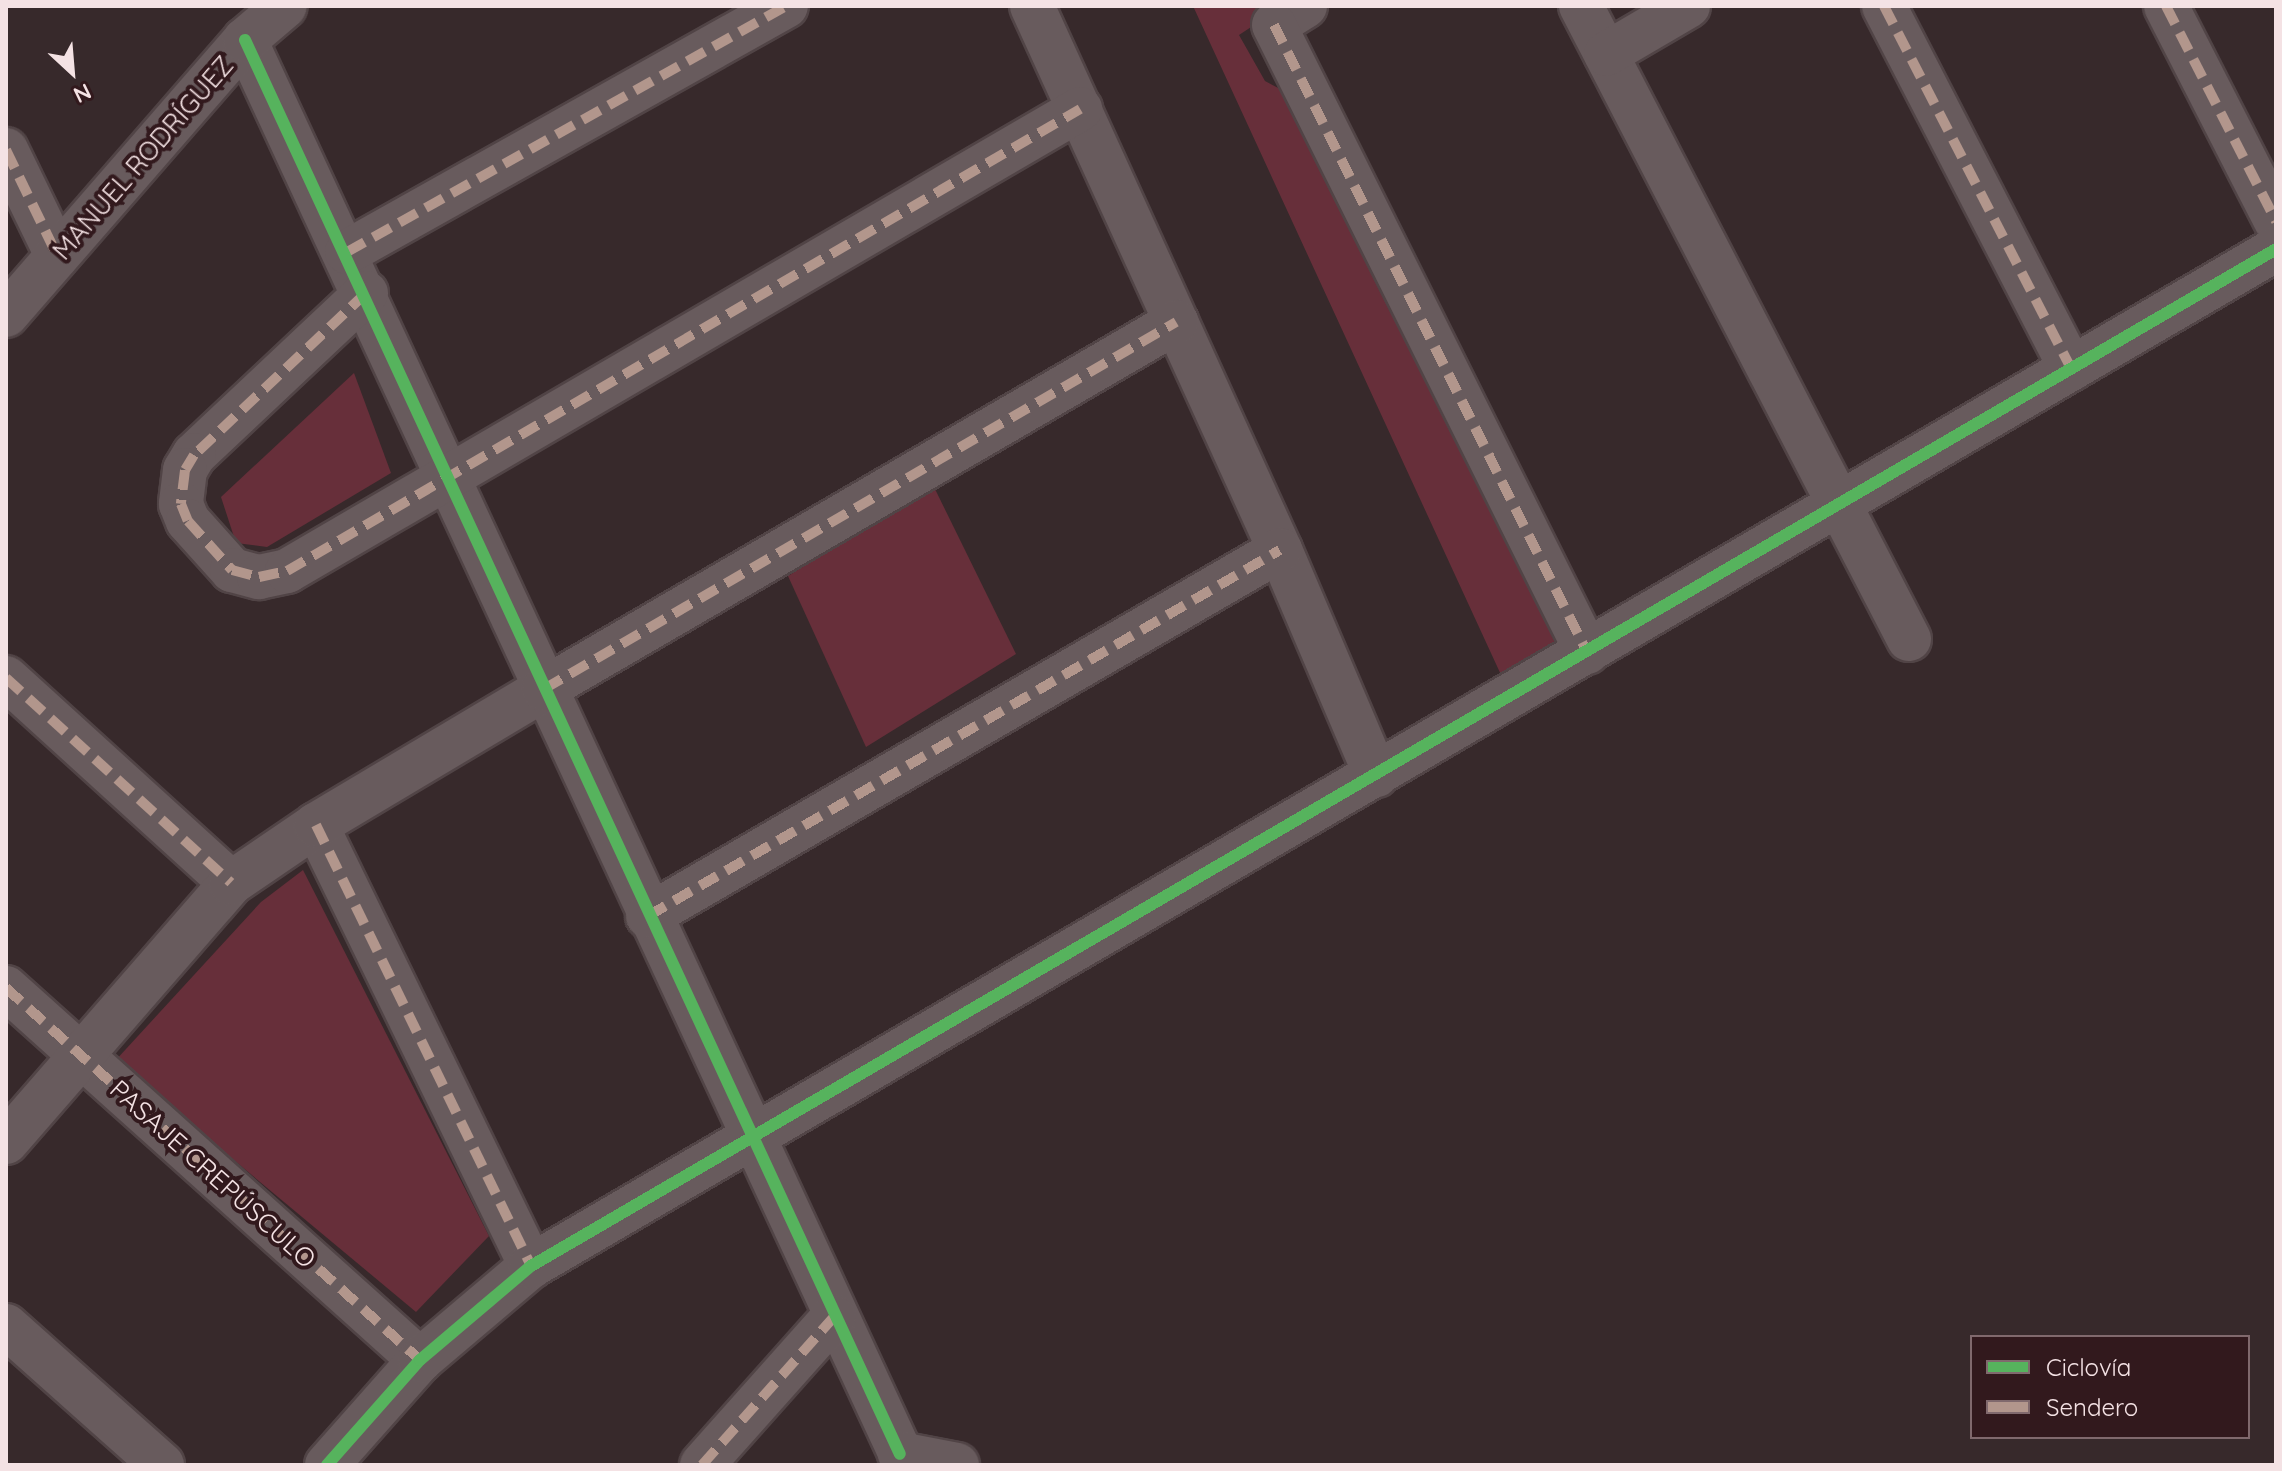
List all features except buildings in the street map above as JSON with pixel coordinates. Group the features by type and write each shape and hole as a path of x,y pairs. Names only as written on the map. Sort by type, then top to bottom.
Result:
{"street":[{"name":"MANUEL RODRÍGUEZ","path":"6,315 245,40 285,6"},
{"path":"347,252 786,6"},
{"path":"1032,6 1280,550 1376,775"},
{"path":"1305,6 1274,25 1587,652"},
{"path":"1581,6 1909,639"},
{"path":"1606,54 1688,6"},
{"path":"1884,6 2071,369"},
{"path":"2166,6 2276,221"},
{"path":"245,40 347,252 648,916 903,1459 957,1465"},
{"path":"366,293 194,455 180,487 188,521 232,570 273,576 1080,109"},
{"path":"6,150 57,255"},
{"path":"327,1465 420,1360 531,1266 2276,249"},
{"path":"6,1142 231,883 316,825 544,689 1176,322"},
{"path":"648,916 1280,550"},
{"path":"6,678 231,883"},
{"path":"316,825 531,1266"},
{"name":"PASAJE CREPÚSCULO","path":"6,988 420,1360"},
{"path":"702,1465 834,1317"},
{"path":"6,1326 162,1465"}],"shaded area":[{"path":"1193,6 1283,6 1239,35 1265,81 1284,91 1560,639 1502,677"},
{"path":"354,373 391,473 267,547 236,543 221,497"},
{"path":"933,485 1016,654 866,747 788,576"},
{"path":"303,870 489,1236 416,1312 115,1061 261,902"}],"marked path":[{"path":"347,252 786,6"},
{"path":"1884,6 2071,369"},
{"path":"2166,6 2276,221"},
{"path":"1274,25 1587,652"},
{"path":"366,293 194,455 185,470 181,504 188,521 232,570 259,577 287,571 1080,109"},
{"path":"6,150 57,255"},
{"path":"544,689 1176,322"},
{"path":"648,916 1280,550"},
{"path":"6,678 231,883"},
{"path":"316,825 531,1266"},
{"path":"6,988 420,1360"},
{"path":"702,1465 834,1317"}],"cycle path":[{"path":"245,40 900,1454"},
{"path":"327,1465 420,1360 531,1266 2276,249"}]}
